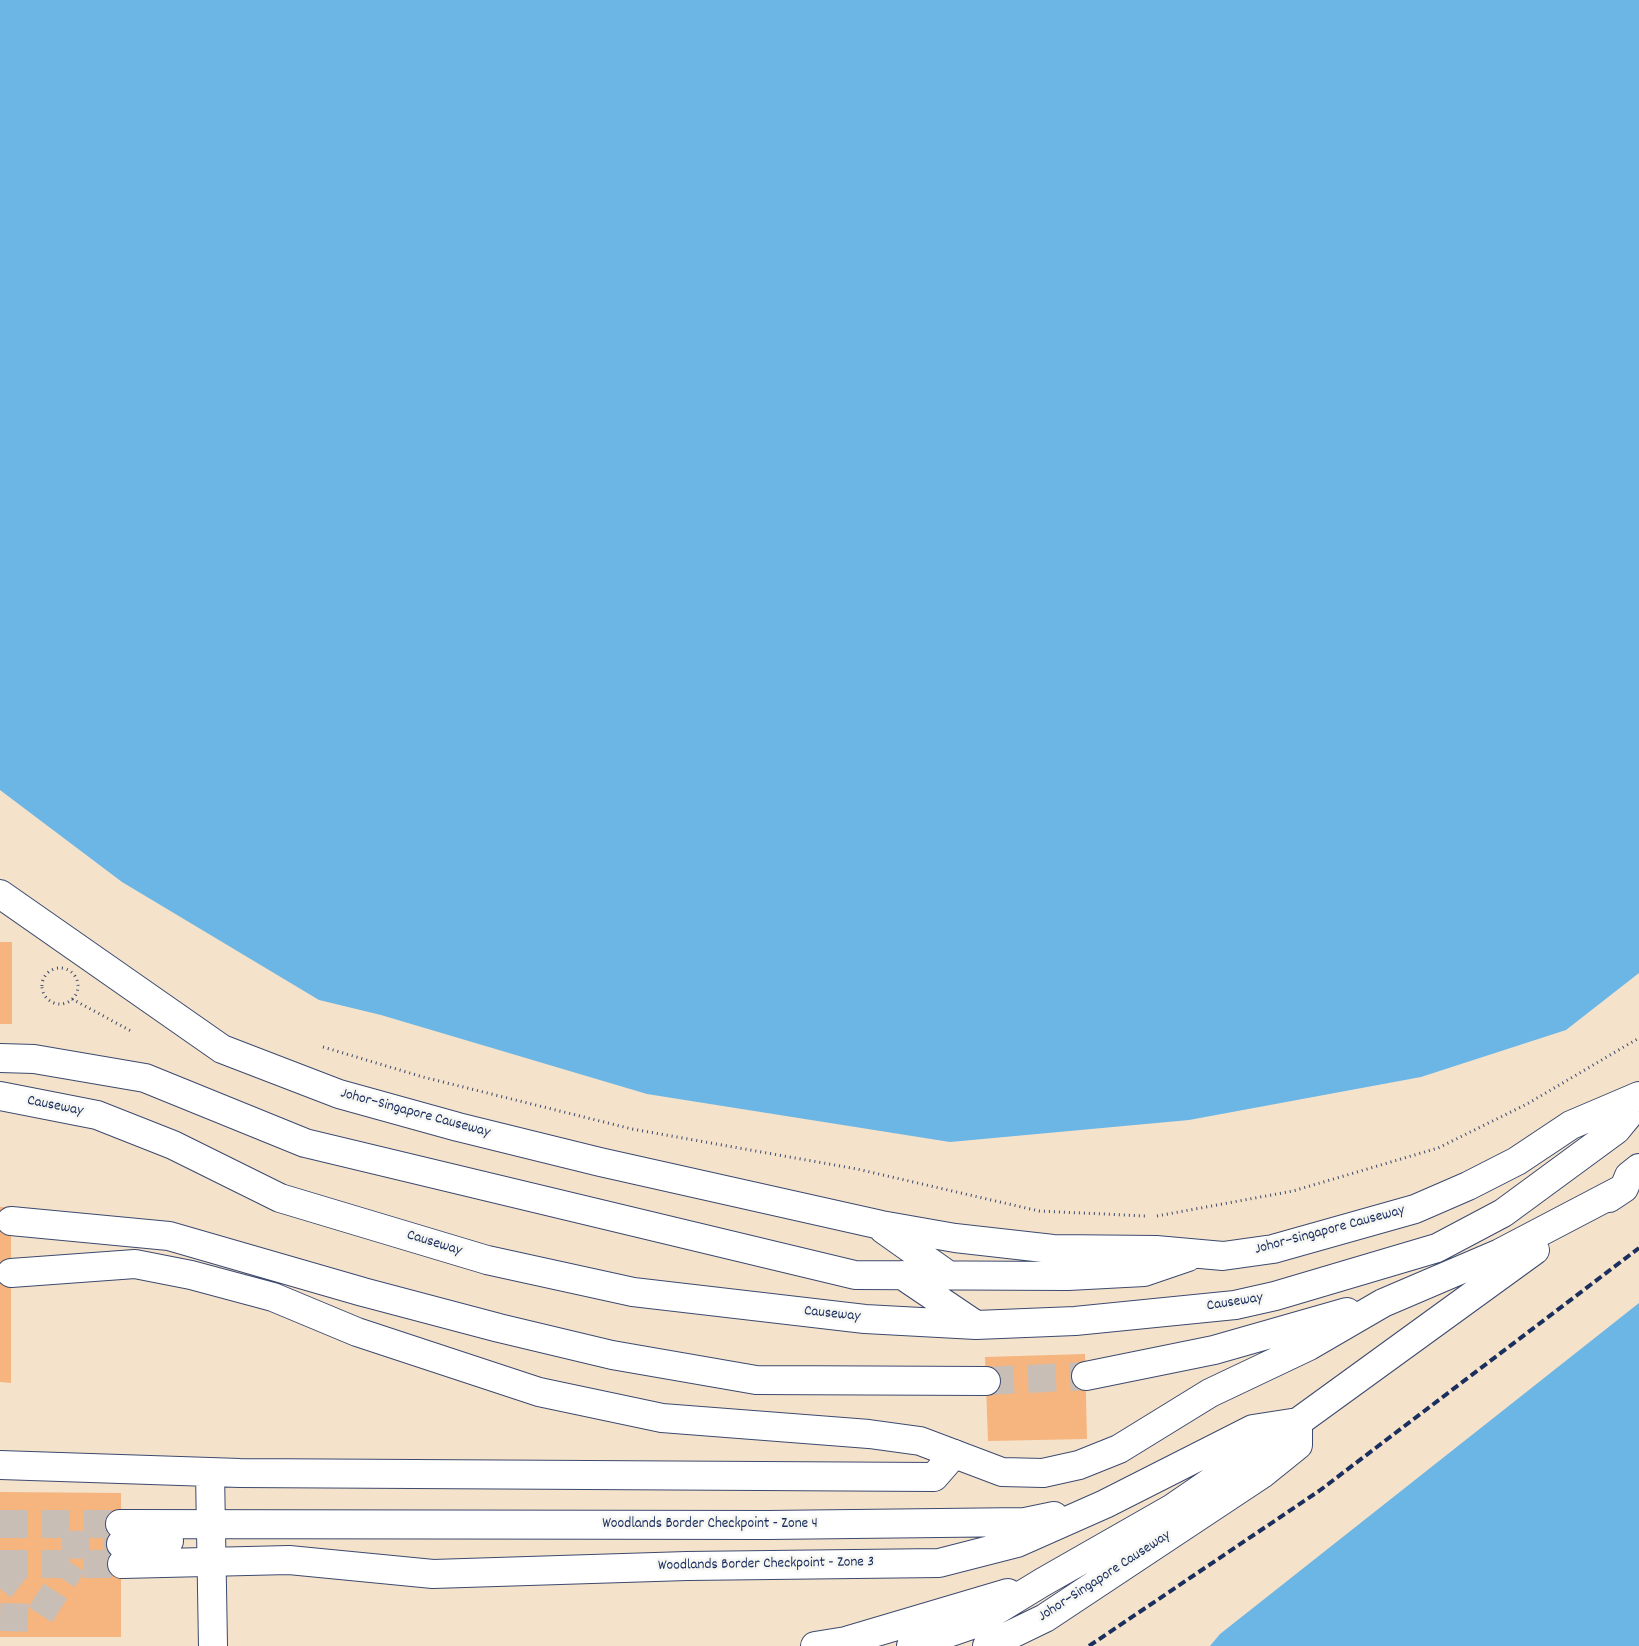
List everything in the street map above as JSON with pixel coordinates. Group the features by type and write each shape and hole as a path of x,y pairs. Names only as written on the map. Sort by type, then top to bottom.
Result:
{"main road":[{"name":"Johor–Singapore Causeway","path":"0,894 222,1049 339,1094 458,1127 591,1160 876,1224 954,1238 1053,1249 1156,1250 1223,1256 1273,1249 1415,1209 1468,1186 1517,1160 1571,1125 1639,1096"},
{"path":"0,1058 34,1059 145,1078 305,1143 854,1275 1068,1276 1144,1272 1196,1254"},
{"name":"Causeway","path":"0,1096 97,1115 173,1145 280,1198 487,1260 633,1292 865,1319 976,1325 1075,1320 1235,1305 1275,1296 1437,1248 1510,1207 1616,1130 1639,1102"},
{"name":"Johor–Singapore Causeway","path":"1043,1582 1171,1509 1298,1422 1440,1317 1634,1181"},
{"path":"11,1272 135,1264 191,1275 273,1297 357,1332 539,1392 662,1418 869,1434 920,1441 1002,1472 1043,1473 1079,1465 1119,1449 1210,1393 1309,1346 1383,1303 1500,1253 1634,1181"},
{"path":"11,1222 169,1236 364,1292 499,1328 612,1355 756,1380 986,1381"},
{"name":"Johor–Singapore Causeway","path":"876,1224 948,1275"},
{"path":"902,1275 976,1325"},
{"path":"1086,1376 1214,1350 1383,1303"},
{"name":"Johor–Singapore Causeway","path":"1105,1504 1254,1429 1298,1422"},
{"name":"Johor–Singapore Causeway","path":"987,1646 1045,1618 1262,1474 1298,1445 1298,1422"},
{"path":"0,1466 210,1472 934,1476 954,1454"},
{"path":"210,1472 213,1646"},
{"name":"Woodlands Border Checkpoint - Zone 4","path":"211,1542 314,1524 768,1525 1024,1522 1105,1504"},
{"name":"Woodlands Border Checkpoint - Zone 3","path":"211,1542 121,1544 211,1542 289,1560 433,1574 687,1566 939,1563 1017,1544 1105,1504"},
{"path":"816,1646 846,1641 1043,1582"},
{"path":"911,1646 974,1624 1043,1582"}],"path":[{"path":"72,1000 79,989 75,974 64,967 51,970 46,974 42,987 49,1000 61,1004 72,1000 131,1031"},
{"path":"323,1047 423,1077 632,1129 857,1169 1039,1211 1157,1216 1293,1191 1438,1148 1526,1104 1639,1038"}],"water":[{"path":"0,0 1639,0 1639,973 1566,1030 1421,1077 1189,1120 950,1142 647,1094 381,1015 319,1000 122,882 0,790"},
{"path":"1639,1303 1639,1646 1210,1646 1220,1634"}],"building":[{"path":"0,942 12,942 12,1024 0,1024"},
{"path":"0,1207 11,1207 11,1383 0,1382"},
{"path":"1085,1354 1087,1439 988,1441 985,1357"},
{"path":"0,1492 121,1493 121,1637 0,1637"}],"tunnel":[{"path":"986,1381 1086,1376"},
{"path":"0,1524 120,1524"},
{"path":"62,1545 121,1544"},
{"path":"0,1564 122,1564"},
{"path":"0,1589 19,1564"},
{"path":"0,1617 38,1618 73,1564"}],"railway":[{"path":"1089,1646 1319,1491 1639,1248"}]}
